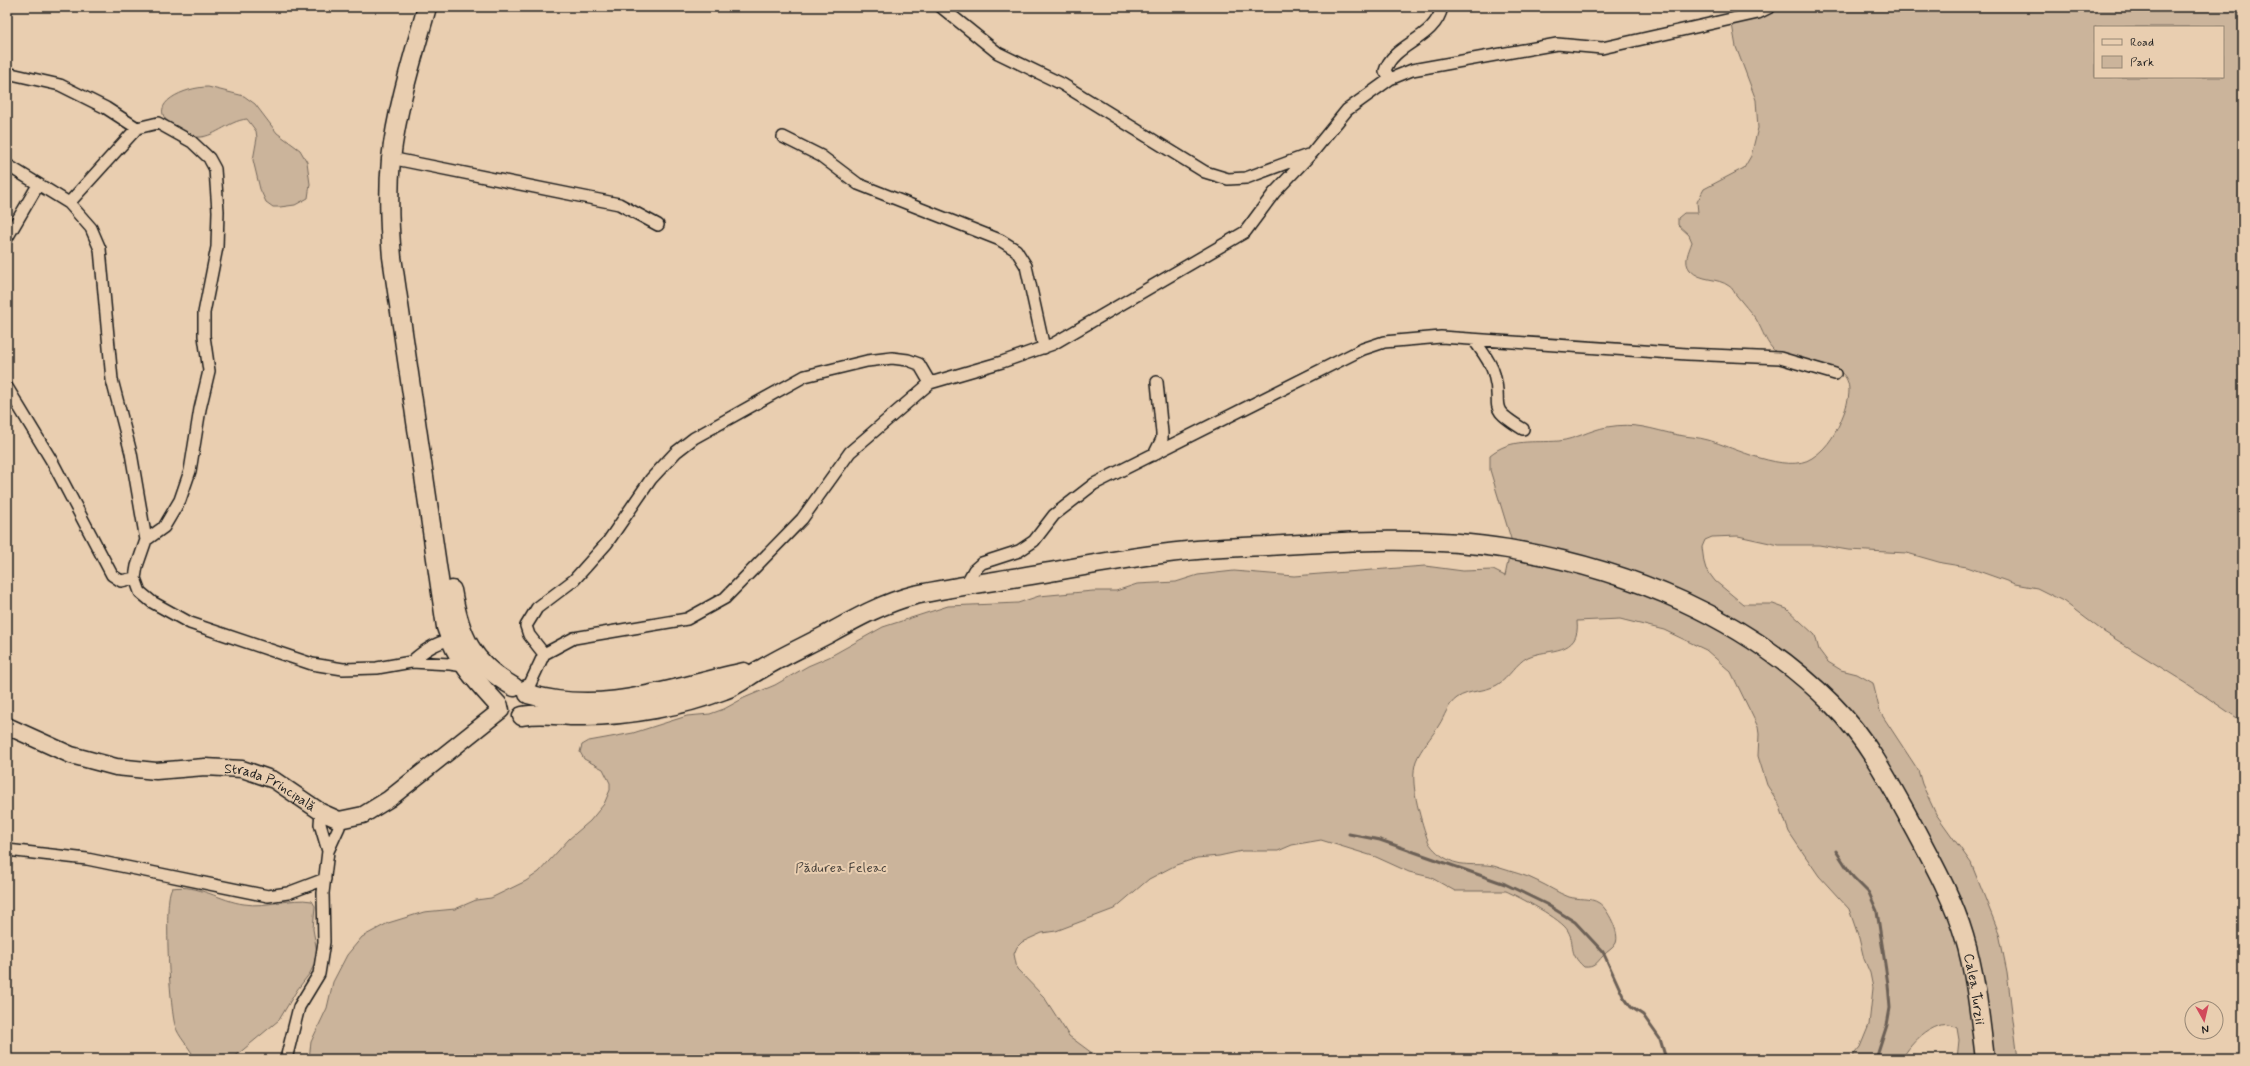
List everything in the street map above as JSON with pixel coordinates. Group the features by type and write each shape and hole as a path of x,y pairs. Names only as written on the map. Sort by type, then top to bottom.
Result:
{"main road":[{"path":"427,7 395,132 391,159 389,209 392,257 446,627 450,640 464,666 507,716 512,718 545,714 597,716 637,711 721,691 738,684 759,670"},
{"path":"436,7 409,108 400,160 398,207 401,256 455,609 468,645 484,666 521,690 530,706 522,716"},
{"name":"Calea Turzii","path":"759,670 876,608 900,599 964,586 1162,554 1293,544 1391,542 1465,544 1506,548 1570,562 1618,576 1666,593 1709,613 1746,635 1774,654 1833,705 1855,731 1896,794 1934,866 1959,920 1972,966 1985,1059"},
{"path":"500,708 502,694 510,688 562,702 611,701 653,695 759,670"}],"street":[{"path":"941,7 998,53 1062,84 1205,172 1228,179 1246,178 1312,153"},
{"path":"1390,79 1386,71 1391,59 1429,31 1435,24 1442,7"},
{"path":"521,690 530,684 544,654 574,638 687,619 724,598 802,519 850,452 930,383 1044,348 1245,232 1274,192 1312,153 1347,110 1390,79 1412,70 1557,44 1602,48 1770,7"},
{"path":"7,73 60,85 106,108 138,128"},
{"path":"69,203 138,128 158,123 192,142 210,158 215,169 218,211 217,247 204,314 204,336 209,371 200,409 190,471 180,500 164,527 146,540"},
{"path":"783,137 821,156 858,184 1000,240 1016,250 1026,266 1044,348"},
{"path":"400,160 619,204 658,225"},
{"path":"7,165 69,203 91,228 100,248 112,380 131,454 146,540 136,566 135,578 140,592 152,602 190,624 312,664 343,669 377,668 411,662 464,666"},
{"path":"7,238 38,185"},
{"path":"964,586 974,570 982,563 1019,552 1034,541 1054,515 1094,484 1363,349 1384,342 1441,337 1688,354 1780,358 1835,374"},
{"path":"1474,340 1494,373 1498,411 1504,417 1523,429"},
{"path":"544,654 529,635 526,626 530,618 537,608 574,580 607,543 651,479 676,452 694,438 805,376 844,366 892,358 908,360 919,364 930,383"},
{"path":"1154,455 1162,434 1157,382"},
{"path":"7,387 53,463 112,575 121,581 135,578"},
{"path":"411,662 421,653 450,640 468,645"},
{"path":"286,1059 300,1007 319,974 324,942 323,893 328,851 339,827 339,820 363,815 389,799 500,708"},
{"name":"Strada Principală","path":"7,726 71,755 116,767 156,771 205,767 242,769 274,780 321,812 339,820"},
{"path":"321,812 320,824 328,851"},
{"path":"7,850 87,859 268,896 288,893 325,879"}],"green space":[{"name":"Pădurea Feleac","path":"1729,7 2243,7 2243,722 2186,683 2104,632 2063,601 2037,588 2015,584 1967,567 1942,563 1907,553 1848,550 1819,545 1779,545 1738,536 1712,537 1705,540 1702,547 1706,569 1715,581 1743,604 1773,604 1787,609 1815,635 1819,650 1828,662 1841,670 1857,674 1873,683 1880,712 1918,770 1922,784 1936,814 1971,863 1999,933 2007,972 2018,1059 1957,1059 1959,1040 1957,1028 1949,1025 1941,1025 1925,1032 1918,1038 1902,1059 1850,1059 1860,1047 1869,1025 1873,988 1870,973 1864,959 1859,938 1849,909 1819,876 1789,832 1779,804 1767,785 1758,756 1758,727 1731,672 1706,650 1664,630 1620,619 1577,621 1577,632 1574,640 1569,645 1562,649 1528,657 1497,685 1461,695 1448,707 1441,722 1416,761 1414,769 1416,800 1424,830 1430,844 1440,855 1460,864 1494,866 1519,874 1533,879 1569,897 1596,901 1606,910 1615,928 1617,939 1616,943 1597,963 1591,967 1584,967 1575,957 1570,936 1564,926 1540,909 1506,891 1455,891 1430,877 1409,872 1376,857 1321,840 1292,845 1278,851 1242,851 1219,856 1197,858 1176,865 1149,879 1114,909 1056,931 1042,933 1022,942 1017,947 1014,954 1017,969 1044,997 1069,1036 1100,1059 309,1059 311,1042 327,1008 333,982 347,955 362,937 388,923 424,912 455,909 476,900 491,898 526,881 539,872 569,839 590,821 604,804 610,790 610,783 603,769 584,759 580,752 582,745 589,741 633,733 687,716 710,714 724,709 744,698 775,685 883,627 948,606 1018,603 1039,596 1093,591 1116,591 1137,584 1176,582 1198,575 1234,571 1294,576 1425,566 1463,571 1493,570 1505,576 1512,542 1490,470 1490,455 1506,446 1514,444 1523,442 1559,441 1601,428 1626,425 1704,439 1775,462 1801,462 1812,458 1828,444 1844,413 1849,385 1845,377 1838,370 1829,366 1777,353 1767,341 1756,319 1730,287 1719,281 1694,274 1690,270 1687,260 1692,242 1689,235 1678,225 1678,218 1684,213 1698,213 1697,202 1704,189 1744,168 1751,156 1758,128 1756,100 1736,47"},
{"path":"208,87 244,96 255,104 277,133 300,150 307,162 310,184 308,198 295,205 280,207 273,207 266,202 260,189 253,160 257,138 256,131 247,119 240,120 215,133 202,137 193,137 167,121 163,113 164,106 169,100 177,94 187,90"},
{"path":"172,888 191,888 226,900 244,904 261,905 304,900 312,901 315,906 313,929 317,959 310,973 297,990 279,1020 232,1059 195,1059 181,1038 175,1025 171,998 168,954 168,911 169,896"}],"waterway":[{"path":"1349,834 1380,840 1505,884 1546,904 1575,922 1603,952 1623,996 1631,1007 1643,1015 1660,1039 1666,1059"},
{"path":"1836,851 1853,877 1869,893 1877,911 1888,984 1890,1008 1887,1025 1876,1059"}]}
